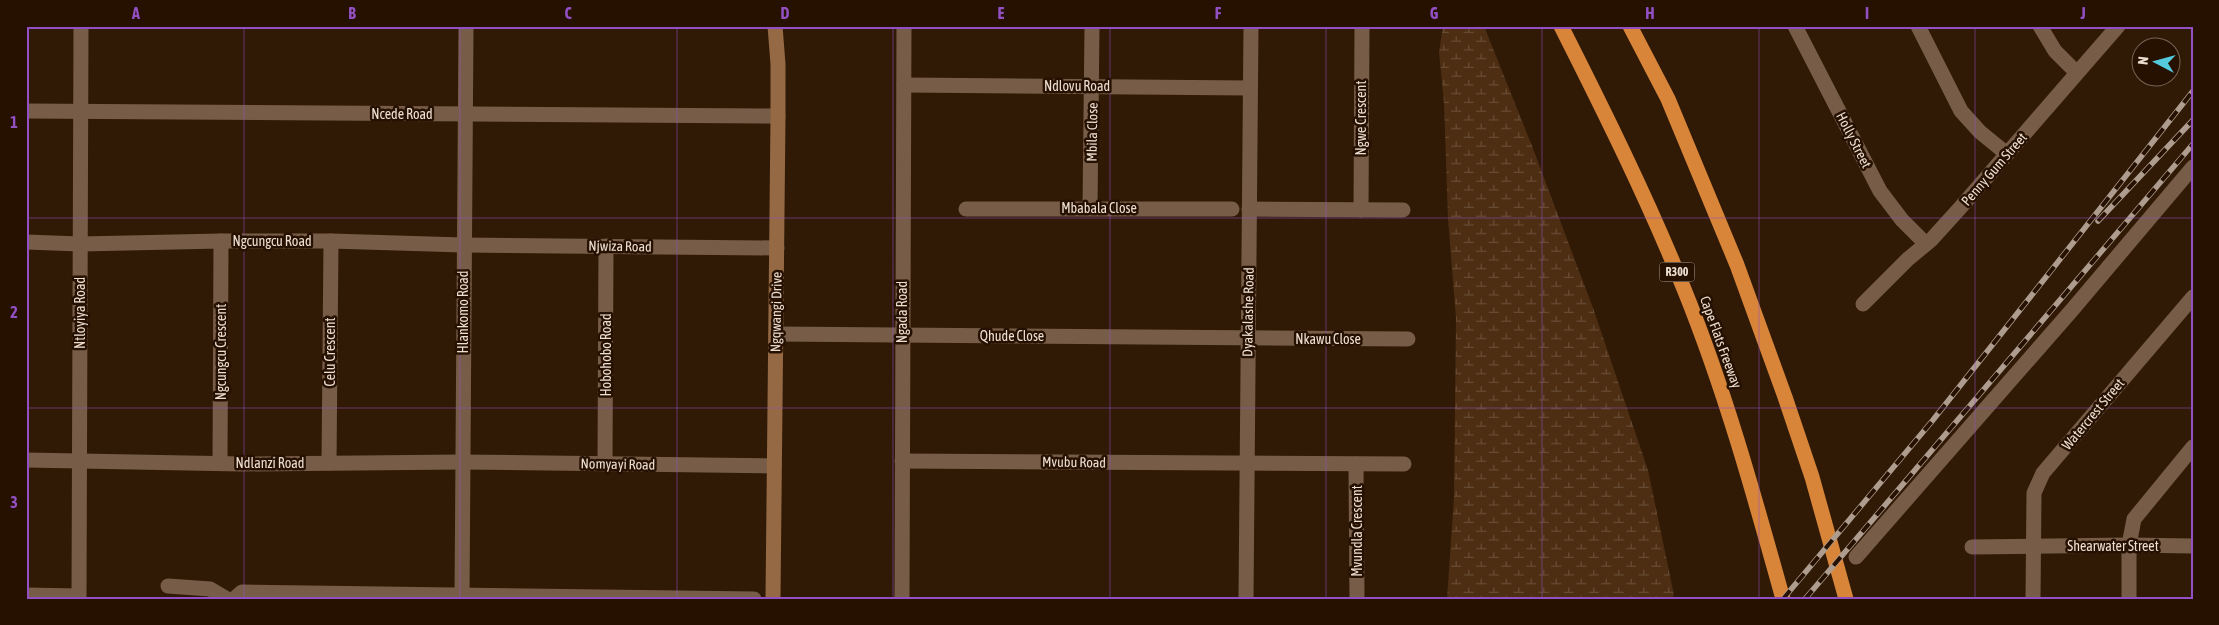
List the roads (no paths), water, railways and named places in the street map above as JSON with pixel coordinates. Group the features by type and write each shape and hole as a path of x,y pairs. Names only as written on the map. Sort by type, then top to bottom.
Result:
{"highway":[{"name":"Cape Flats Freeway","path":"1561,26 1615,131 1685,290 1730,415 1783,599"},
{"path":"1630,26 1668,100 1737,265 1812,477 1846,599"}],"street":[{"name":"Ntloyiya Road","path":"78,598 81,26"},
{"name":"Hlankomo Road","path":"462,597 466,26"},
{"name":"Ngqwangi Drive","path":"773,599 778,116 778,64 775,26"},
{"name":"Ngada Road","path":"902,599 904,26"},
{"name":"Mbila Close","path":"1090,208 1092,26"},
{"name":"Dyakalashe Road","path":"1246,599 1251,26"},
{"name":"Ngwe Crescent","path":"1361,210 1362,26"},
{"name":"Holly Street","path":"1795,26 1880,191 1902,220 1926,244"},
{"path":"1918,26 1962,111 1980,132 2007,154"},
{"path":"2040,26 2055,51 2077,73"},
{"name":"Penny Gum Street","path":"1862,304 1926,244 2118,26"},
{"name":"Ndlovu Road","path":"904,85 1250,88"},
{"name":"Ncede Road","path":"26,111 778,116"},
{"path":"1856,557 2072,310 2193,167"},
{"name":"Mbabala Close","path":"966,209 1232,209"},
{"path":"1249,209 1403,210"},
{"name":"Ngcungcu Road","path":"26,242 80,244 221,240 464,245"},
{"name":"Ngcungcu Crescent","path":"220,463 221,240"},
{"name":"Celu Crescent","path":"329,463 331,241"},
{"name":"Njwiza Road","path":"464,245 776,248"},
{"name":"Hobohobo Road","path":"605,464 606,246"},
{"name":"Watercrest Street","path":"2033,599 2034,493 2043,473 2193,297"},
{"name":"Qhude Close","path":"776,334 1248,338"},
{"name":"Nkawu Close","path":"1248,338 1408,339"},
{"path":"2129,599 2129,545 2131,528 2140,510 2193,447"},
{"name":"Ndlanzi Road","path":"26,460 220,463 462,462"},
{"name":"Mvubu Road","path":"902,461 1247,464"},
{"name":"Nomyayi Road","path":"462,462 774,466"},
{"path":"1247,464 1404,464"},
{"name":"Mvundla Crescent","path":"1356,464 1357,599"},
{"name":"Shearwater Street","path":"2033,547 2193,546"},
{"path":"1972,547 2033,547"},
{"path":"168,586 210,588 227,599"},
{"path":"234,599 242,592 462,597 754,599"},
{"path":"26,595 78,598"}],"railway":[{"path":"1783,599 1933,420 2193,91"},
{"path":"2098,221 2193,120"},
{"path":"1805,599 2193,144"}]}
